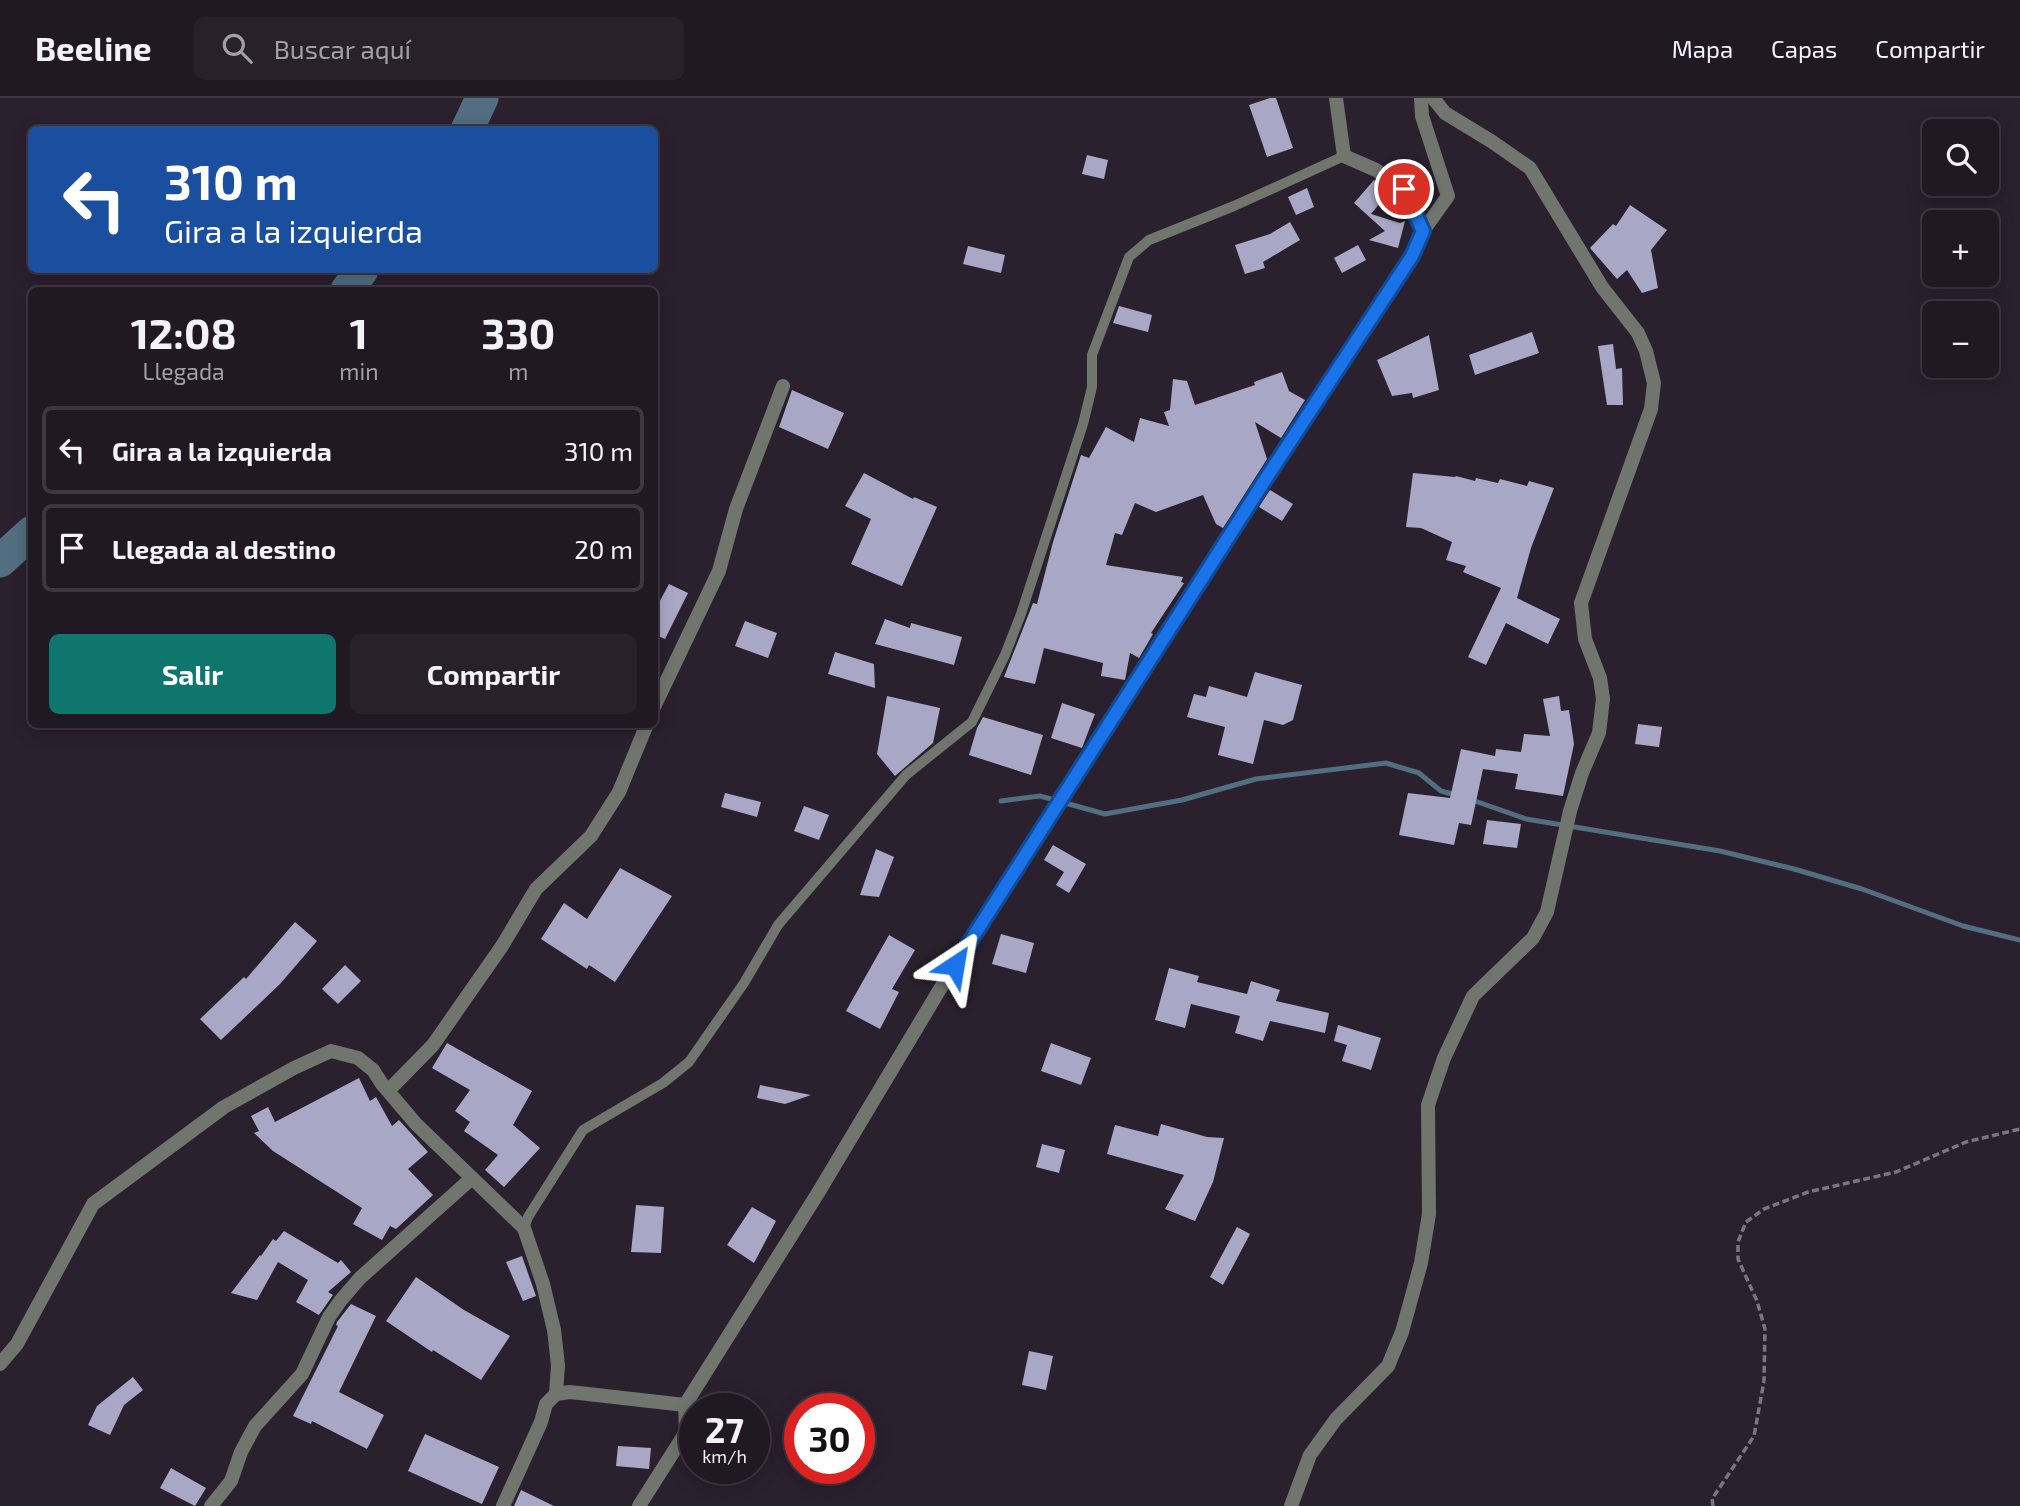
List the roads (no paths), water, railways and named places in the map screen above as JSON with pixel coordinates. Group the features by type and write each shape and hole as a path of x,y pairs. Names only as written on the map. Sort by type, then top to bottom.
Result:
{"street":[{"path":"1336,98 1344,156 1376,170 1404,189 1423,231"},
{"path":"693,1393 818,1193 940,989 1263,483 1412,256 1423,231 1448,196 1422,116 1421,98"},
{"path":"1291,1506 1310,1455 1336,1419 1388,1366 1402,1332 1421,1263 1429,1214 1429,1105 1450,1045 1473,996 1533,938 1547,912 1570,811 1582,772 1599,733 1603,699 1601,678 1585,639 1581,603 1651,409 1654,383 1646,351 1638,333 1602,287 1530,168 1445,113 1433,98"},
{"path":"658,699 719,571 736,509 783,386"},
{"path":"389,1090 433,1045 502,946 536,889 591,836 619,792 645,728"},
{"path":"0,1364 17,1344 93,1204 224,1107 331,1051 358,1058 373,1070 416,1124 523,1228 543,1284 554,1330 558,1365 556,1394"},
{"path":"211,1506 231,1481 241,1452 256,1426 302,1374 329,1317 341,1300 360,1278 472,1178"},
{"path":"503,1506 541,1422 546,1404 556,1394 570,1392 679,1404"},
{"path":"639,1506 679,1443"}],"lane":[{"path":"523,1228 583,1130 663,1083 689,1062 744,983 778,925 906,775 972,722 1005,655 1021,614 1083,424 1092,387 1093,355 1129,257 1149,240 1234,206 1344,156"}],"waterway":[{"path":"469,126 482,98"},
{"path":"349,287 360,273"},
{"path":"0,561 28,536"},
{"path":"1001,801 1040,796 1105,814 1182,800 1256,779 1386,763 1419,773 1441,791 1456,795"},
{"path":"1472,800 1526,819 1720,851 1794,869 1862,889 1963,926 2020,940"}]}
